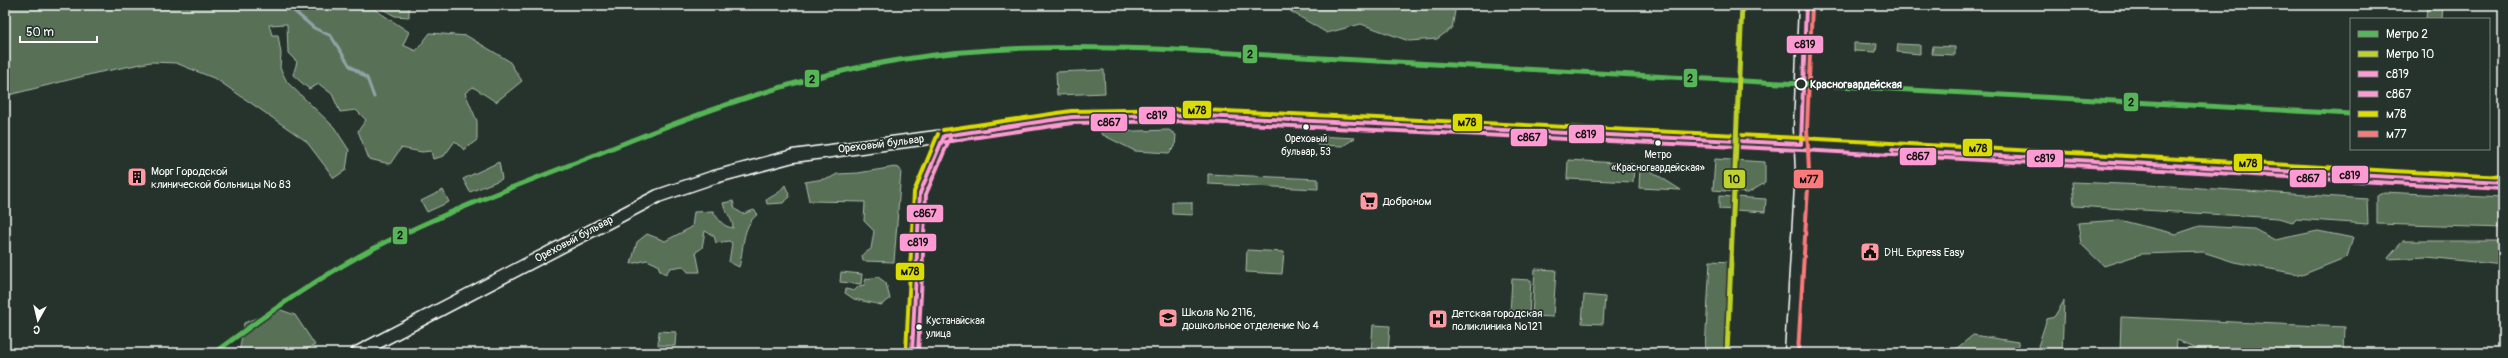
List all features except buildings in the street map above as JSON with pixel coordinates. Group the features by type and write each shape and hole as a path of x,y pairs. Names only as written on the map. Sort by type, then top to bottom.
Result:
{"main road":[{"path":"1792,353 1803,171 1802,144 1806,5"},
{"name":"Ореховый бульвар","path":"1802,144 2503,183"}],"street":[{"name":"Ореховый бульвар","path":"357,353 658,196 711,178 793,156 1072,117 1183,115 1802,144"},
{"path":"912,353 920,193 944,136"}],"green space":[{"path":"5,5 368,5 409,32 403,45 416,51 430,33 467,36 509,61 522,81 496,102 473,87 465,93 477,121 477,140 464,150 455,141 444,156 433,159 431,151 422,152 401,148 390,164 369,159 358,131 366,120 356,110 340,112 332,94 319,84 309,89 293,75 297,62 288,53 287,24 269,25 272,35 278,35 281,54 280,68 287,82 334,127 349,150 346,170 334,178 306,141 216,79 176,63 151,62 96,73 5,96"},
{"path":"375,5 409,5 409,17 395,16"},
{"path":"1295,5 1456,5 1452,28 1437,39 1409,41 1361,24 1327,33 1290,11"},
{"path":"2427,5 2443,5 2442,18 2426,18"},
{"path":"1854,43 1877,44 1876,52 1854,51"},
{"path":"1898,44 1920,45 1920,54 1897,52"},
{"path":"1933,46 1955,47 1955,55 1932,54"},
{"path":"1104,70 1105,93 1057,95 1056,72"},
{"path":"1169,130 1176,135 1175,147 1169,153 1135,151 1101,134 1101,132"},
{"path":"1318,136 1355,138 1343,146 1317,145"},
{"path":"1715,159 1765,162 1765,183 1748,193 1713,190"},
{"path":"1568,160 1634,164 1633,182 1567,179"},
{"path":"499,162 502,179 470,192 463,179"},
{"path":"1640,166 1643,166 1681,190 1639,188"},
{"path":"895,167 899,168 901,171 894,262 863,261 862,255 871,249 874,231 864,221 865,202 809,201 805,182 830,178 837,174 858,173"},
{"path":"1208,174 1318,179 1318,189 1208,184"},
{"path":"2072,182 2170,186 2367,199 2368,224 2295,219 2293,222 2278,218 2074,206"},
{"path":"785,185 790,197 783,203 767,204 766,200 778,193"},
{"path":"443,190 449,202 427,212 421,201"},
{"path":"2384,192 2503,198 2503,228 2377,224 2377,196"},
{"path":"1719,196 1766,199 1765,212 1719,209"},
{"path":"733,201 735,209 743,214 754,210 758,214 749,225 746,232 739,267 729,262 732,243 729,241 716,243 714,236 705,231 702,248 696,252 700,272 688,272 683,266 670,268 666,274 660,271 658,265 647,260 631,264 637,242 647,234 665,241 692,227 694,212 713,211 719,220 733,228 732,222 723,203"},
{"path":"1172,202 1192,202 1192,215 1172,214"},
{"path":"2119,220 2176,234 2200,226 2254,229 2275,240 2318,231 2353,238 2347,257 2302,275 2234,262 2203,252 2141,254 2104,266 2081,244 2078,223"},
{"path":"2403,241 2503,241 2503,265 2427,257 2387,259"},
{"path":"1247,250 1284,252 1282,274 1246,272"},
{"path":"1710,261 1734,262 1729,352 1705,350"},
{"path":"1535,269 1556,270 1553,317 1532,316"},
{"path":"841,272 862,274 861,284 840,282"},
{"path":"878,277 886,283 890,299 881,305 854,299 845,293 846,289 854,291 859,286 864,285 866,279"},
{"path":"1512,279 1531,280 1529,316 1510,314"},
{"path":"1584,295 1605,297 1603,324 1582,323"},
{"path":"2064,301 2062,353 2041,353 2038,346 2047,319 2054,317"},
{"path":"278,309 295,315 315,345 299,353 239,353 244,323"},
{"path":"2121,317 2345,327 2344,353 2208,353 2177,340 2176,353 2120,353"},
{"path":"1373,325 1390,326 1388,353 1371,353"},
{"path":"659,331 676,332 675,346 658,345"},
{"path":"1973,335 2018,342 2019,353 1951,353"}],"waterway":[{"path":"287,5 314,28 331,36 350,66 367,78 374,97"}],"metro line":[{"name":"10","path":"1727,353 1742,5"},
{"name":"2","path":"214,353 318,280 340,267 384,243 460,208 665,127 781,87 859,67 931,55 1060,47 1157,49 2350,114"}],"transit line":[{"name":"с819","path":"1801,144 1806,5"},
{"name":"м77","path":"1798,353 1809,171 1807,128 1812,5"},
{"name":"м78","path":"943,130 1071,111 1183,109 1801,138 2503,177"},
{"name":"с819","path":"944,136 1072,117 1183,115 1801,144"},
{"name":"с867","path":"945,142 1072,123 1183,121 1801,150 2503,189"},
{"name":"м78","path":"906,353 914,192 938,134"},
{"name":"с819","path":"912,353 920,193 944,136"},
{"name":"с867","path":"918,353 926,194 950,138"},
{"name":"с819","path":"1892,150 2503,183"}],"place":[{"name":"Красногвардейская","path":"1801,84"},
{"name":"Ореховый бульвар, 53","path":"1306,127"},
{"name":"Метро «Красногвардейская»","path":"1658,143"},
{"name":"Морг Городской клинической больницы № 83","path":"137,177"},
{"name":"Доброном","path":"1369,201"},
{"name":"DHL Express Easy","path":"1870,252"},
{"name":"Школа № 2116, дошкольное отделение № 4","path":"1168,318"},
{"name":"Детская городская поликлиника №121","path":"1438,319"},
{"name":"Кустанайская улица","path":"919,327"}]}
